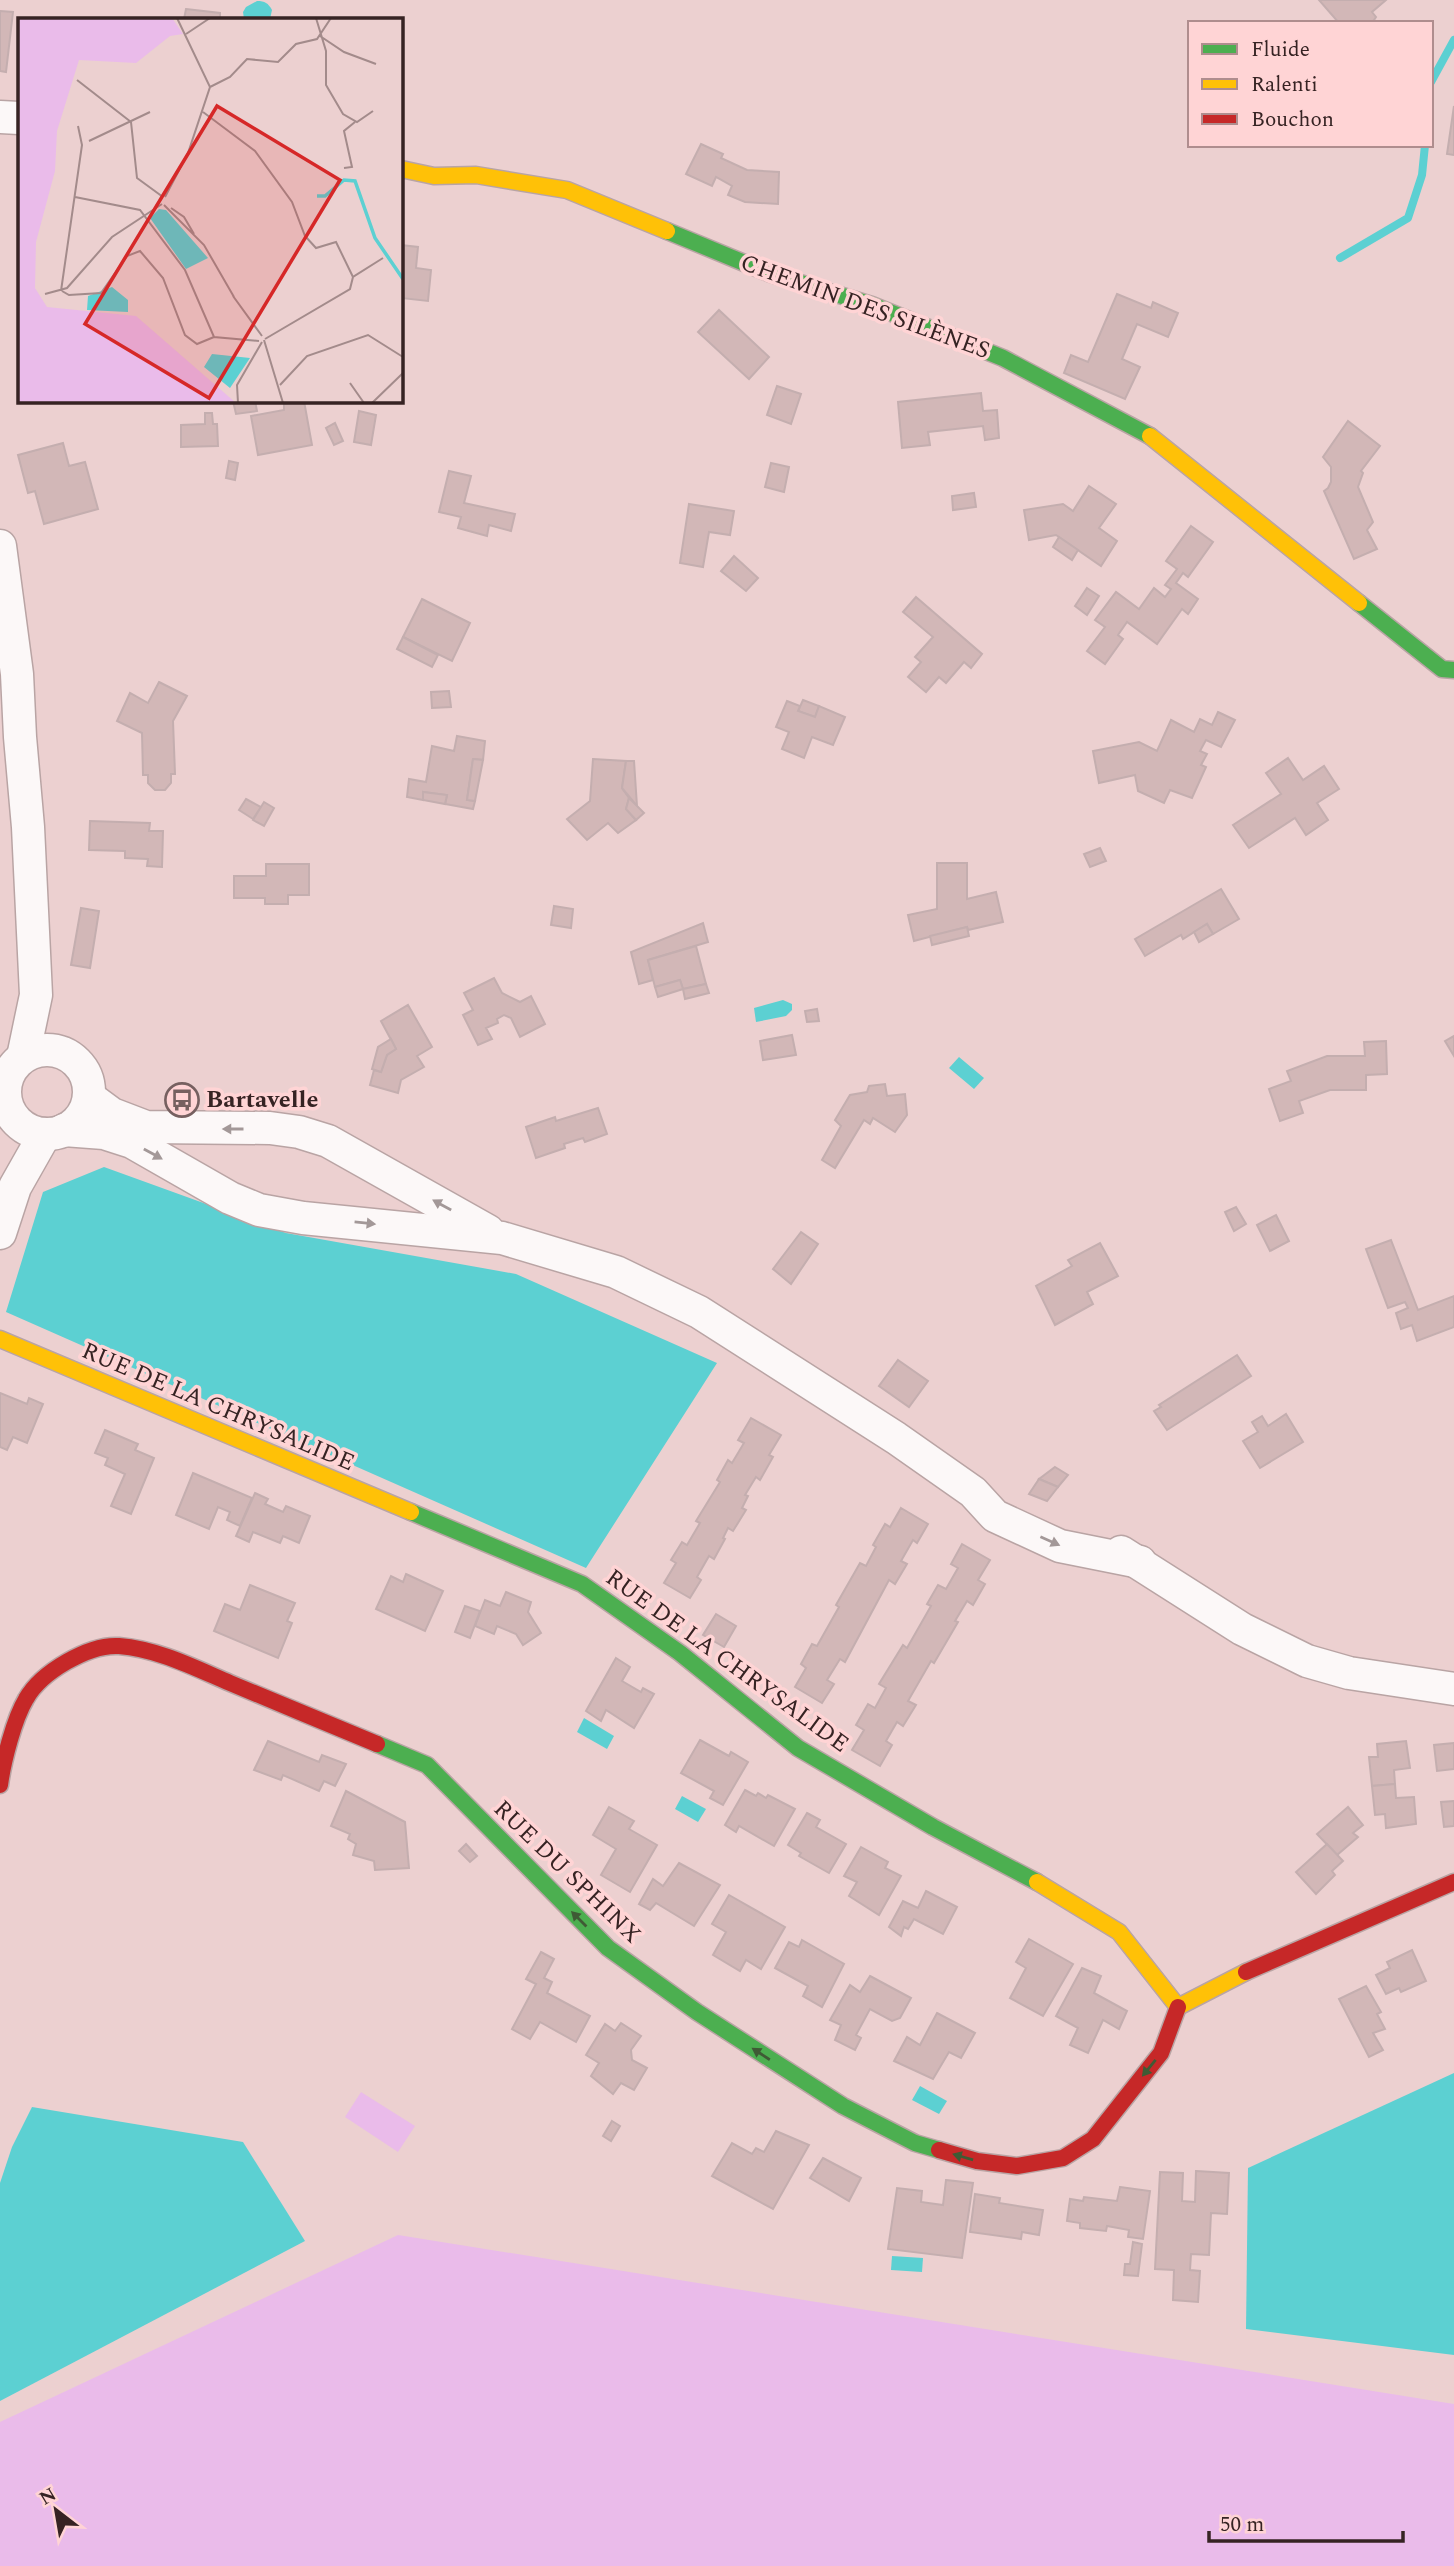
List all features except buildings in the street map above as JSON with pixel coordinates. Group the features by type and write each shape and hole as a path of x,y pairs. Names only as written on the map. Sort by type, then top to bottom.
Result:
{"street":[{"path":"0,117 18,118"},
{"name":"CHEMIN DES SILÈNES","path":"402,169 434,176 476,175 567,190 771,274 872,305 1003,358 1153,439 1443,669 1454,670"},
{"path":"0,547 17,674 36,995 9,1086 15,1187"},
{"path":"36,995 61,1052"},
{"path":"0,1233 15,1187 55,1132 76,1122 85,1111 89,1097 89,1084 77,1062 61,1052 47,1050 9,1086"},
{"path":"9,1086 24,1127 55,1132 104,1133 132,1142 230,1198 259,1210 303,1218 502,1238 616,1272 699,1311 896,1438 973,1492 996,1496 1085,1533 1140,1562 1163,1580 1242,1629 1307,1661 1349,1673 1454,1689"},
{"path":"89,1097 113,1114 146,1127 271,1128 299,1132 328,1141 502,1238"},
{"name":"RUE DE LA CHRYSALIDE","path":"0,1339 582,1584 681,1653 798,1748 933,1827 1055,1891 1119,1932 1178,2007"},
{"name":"RUE DU SPHINX","path":"0,1785 3,1762 26,1698 44,1679 78,1654 94,1648 119,1646 164,1655 427,1765 608,1948 696,2012 843,2106 915,2143 977,2161 1017,2166 1063,2158 1093,2139 1161,2053 1178,2007"},
{"path":"1178,2007 1259,1965 1454,1882"}],"shaded area":[{"path":"361,2092 415,2126 398,2152 345,2117"},
{"path":"398,2235 1454,2404 1454,2566 0,2566 0,2422"}],"water":[{"path":"262,1 272,10 270,18 244,18 246,7"},
{"path":"783,1000 792,1004 792,1010 786,1016 756,1022 754,1008"},
{"path":"959,1057 984,1078 974,1089 949,1068"},
{"path":"104,1167 286,1233 516,1274 717,1363 586,1568 6,1312 43,1192"},
{"path":"584,1718 614,1736 607,1749 577,1732"},
{"path":"682,1796 706,1809 698,1822 675,1809"},
{"path":"1454,2073 1454,2355 1246,2329 1248,2168"},
{"path":"920,2086 947,2101 939,2114 912,2100"},
{"path":"32,2107 243,2142 305,2241 0,2401 0,2183 12,2147"},
{"path":"892,2256 923,2258 922,2272 891,2270"}],"waterway":[{"path":"1433,78 1454,40"},
{"path":"1340,258 1408,218 1422,175 1425,147"}],"traffic: fast":[{"path":"667,231 771,274 872,305 1003,358 1150,436"},
{"path":"1359,603 1442,669 1454,670"},
{"path":"411,1512 582,1584 680,1653 798,1748 933,1827 1037,1882"},
{"path":"377,1744 427,1765 608,1948 697,2012 843,2106 915,2143 939,2150"}],"traffic: slow":[{"path":"402,169 434,176 476,175 567,190 667,231"},
{"path":"1150,436 1359,603"},
{"path":"0,1339 411,1512"},
{"path":"1037,1882 1119,1932 1178,2007 1246,1972"}],"traffic: jam":[{"path":"0,1785 13,1729 33,1689 67,1662 107,1647 134,1648 176,1660 377,1744"},
{"path":"1246,1972 1454,1882"},
{"path":"939,2150 977,2161 1017,2166 1063,2158 1093,2139 1161,2053 1178,2007"}],"place":[{"name":"Bartavelle","path":"182,1100"}]}
